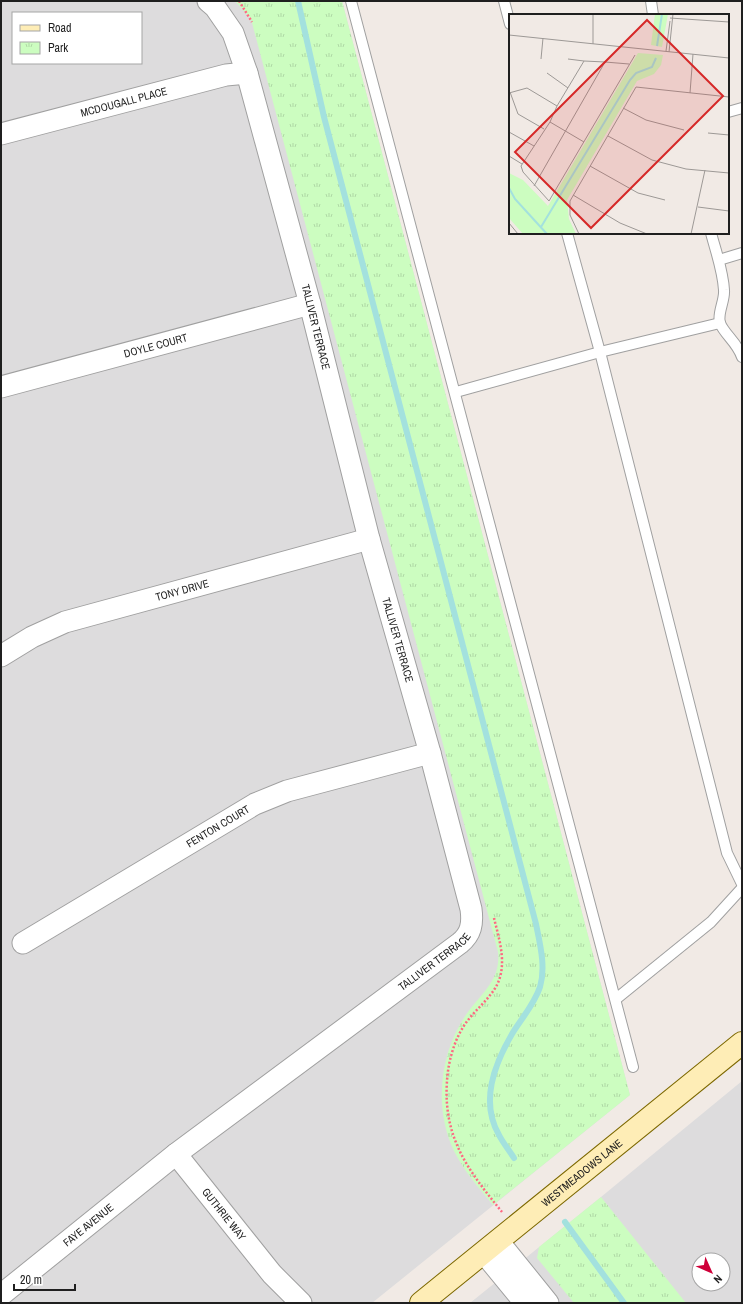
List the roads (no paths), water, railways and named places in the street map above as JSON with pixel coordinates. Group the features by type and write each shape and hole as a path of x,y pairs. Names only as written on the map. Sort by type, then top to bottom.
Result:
{"street":[{"name":"TALLIVER TERRACE","path":"176,1154 465,939 470,932 473,918 430,753 369,539 310,304 247,73 233,33 215,7 208,1"},
{"name":"MCDOUGALL PLACE","path":"1,134 226,75 247,73"},
{"name":"DOYLE COURT","path":"1,387 310,304"},
{"name":"TONY DRIVE","path":"1,656 32,637 65,622 369,539"},
{"name":"FENTON COURT","path":"23,943 255,804 287,791 430,753"},
{"name":"WESTMEADOWS LANE","path":"421,1303 742,1043"},
{"name":"GUTHRIE WAY","path":"176,1154 272,1274 291,1303"},
{"name":"FAYE AVENUE","path":"1,1295 176,1154"},
{"path":"491,1247 525,1303"},
{"path":"491,1247 548,1303"},
{"name":"GUTHRIE WAY","path":"272,1274 301,1303"}],"lane":[{"path":"351,1 456,392 633,1067"},
{"path":"504,1 509,20"},
{"path":"651,1 653,14"},
{"path":"729,112 742,108"},
{"path":"567,234 600,352 727,853 742,884"},
{"path":"711,234 719,260 725,292 720,315 720,323 738,347 742,357"},
{"path":"719,260 742,253"},
{"path":"456,392 600,352 720,323"},
{"path":"616,999 712,922 742,888"}],"waterway":[{"path":"298,1 324,117 539,939 542,956 542,979 540,987 527,1012 505,1046 495,1071 490,1097 490,1110 493,1122 514,1158"},
{"path":"565,1222 624,1303"}]}
